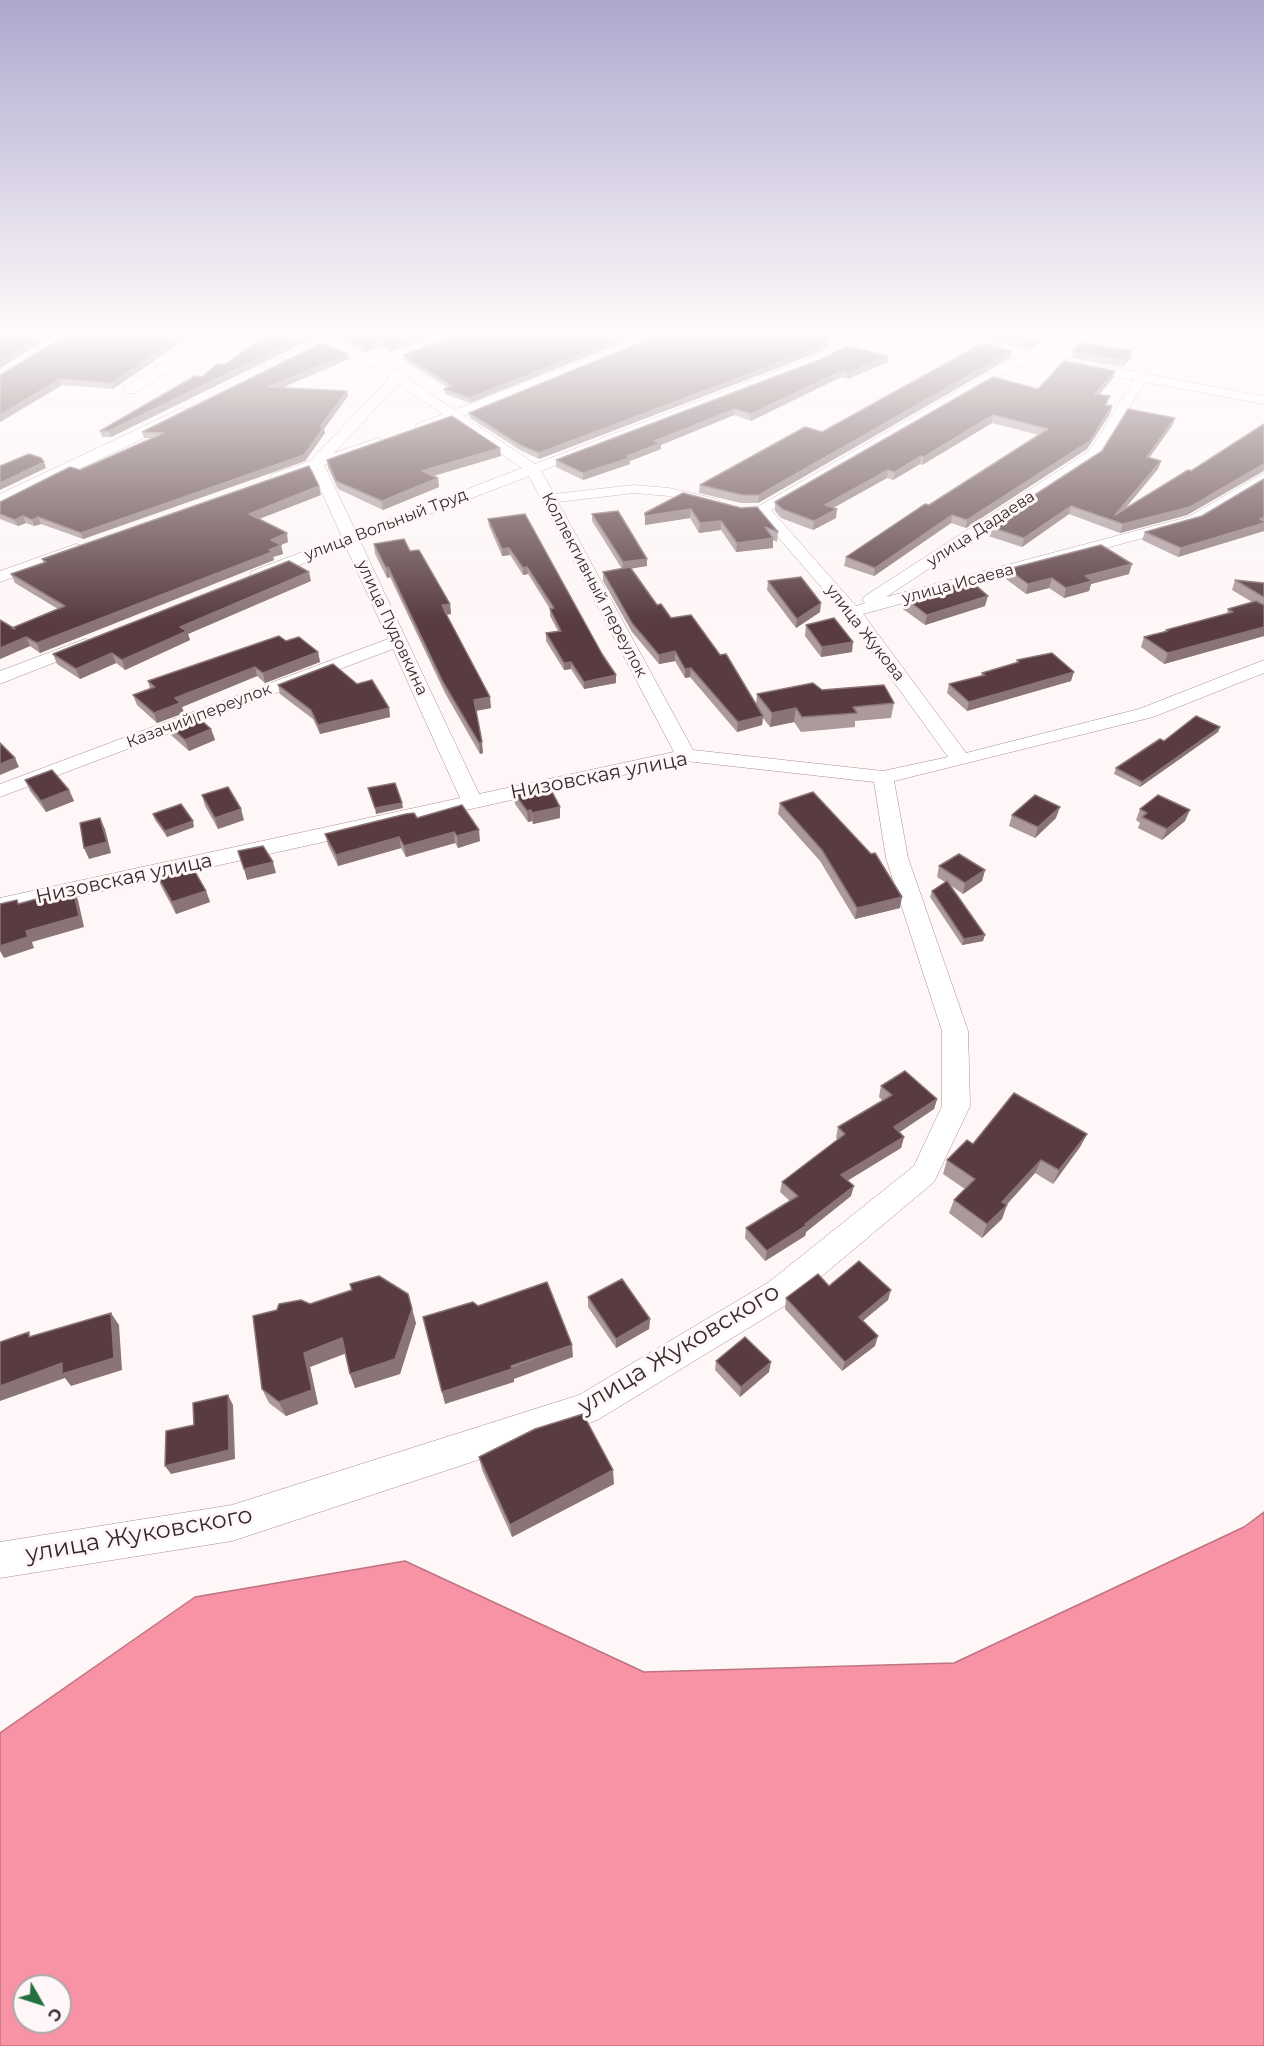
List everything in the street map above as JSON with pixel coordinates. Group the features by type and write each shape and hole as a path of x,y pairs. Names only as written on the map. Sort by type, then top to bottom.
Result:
{"main road":[{"path":"0,501 150,428"}],"street":[{"path":"316,463 349,428"},
{"path":"412,430 417,428"},
{"name":"Коллективный переулок","path":"473,428 533,469 686,755"},
{"name":"улица Вольный Труд","path":"241,582 638,428"},
{"name":"улица Жукова","path":"899,428 757,509 852,612 961,760"},
{"name":"улица Дадаева","path":"852,612 1095,454 1110,428"},
{"path":"259,484 390,438"},
{"name":"улица Пудовкина","path":"316,463 472,802"},
{"name":"улица Исаева","path":"852,612 1193,520 1264,477"},
{"path":"548,500 634,489 669,492 731,507"},
{"path":"0,577 90,544"},
{"path":"0,678 99,639"},
{"name":"Казачий переулок","path":"0,790 398,640"},
{"name":"Низовская улица","path":"0,906 686,755 883,777 961,760 1146,713 1264,666"},
{"name":"улица Жуковского","path":"0,1560 232,1523 587,1408 780,1292 924,1174 956,1106 955,1031 897,858 883,777"}],"shaded area":[{"path":"1264,1512 1264,2046 0,2046 0,1733 195,1597 405,1561 644,1672 954,1663 1244,1527"}],"building":[{"path":"104,428 114,428 109,431 100,431"},
{"path":"149,428 323,428 304,455 81,533 38,517 32,520 23,516 15,520 0,514 0,502 70,467 80,470 164,433 142,432"},
{"path":"417,428 471,428 500,448 422,471 438,478 382,501 336,481 327,460"},
{"path":"494,428 604,428 539,453 520,445"},
{"path":"639,428 686,428 655,441 661,443 627,456 630,458 583,473 556,460"},
{"path":"802,428 822,432 828,428 876,428 759,495 742,495 700,485"},
{"path":"903,428 971,428 924,457 921,456 895,472 888,470 825,505 837,509 814,521 782,509 775,502"},
{"path":"1046,428 1098,428 1090,441 967,520 952,515 875,568 846,557 925,504 929,505 1048,429"},
{"path":"1116,428 1167,428 1147,457 1161,461 1115,515 1188,470 1191,471 1257,428 1264,428 1264,464 1190,507 1123,524 1071,506 1024,538 987,526 1102,451"},
{"path":"29,454 41,458 44,462 0,483 0,466"},
{"path":"309,466 319,486 249,514 287,533 271,540 281,545 269,550 272,552 37,643 26,637 0,648 0,620 13,628 65,606 11,574 46,562 42,559"},
{"path":"1264,479 1264,517 1260,519 1264,523 1181,548 1145,532 1202,516"},
{"path":"683,493 741,508 757,507 778,532 765,527 773,538 737,543 721,521 700,523 691,509 645,516 645,513"},
{"path":"618,511 647,559 623,562 592,514"},
{"path":"525,514 602,654 616,675 584,682 571,662 564,663 546,633 561,631 550,609 554,608 527,567 523,568 509,548 502,549 488,519"},
{"path":"404,539 410,551 419,550 450,604 442,605 490,697 474,700 482,742 479,743 443,682 388,567 386,568 374,544"},
{"path":"1101,545 1132,564 1085,576 1092,581 1066,588 1052,578 1028,584 1008,569"},
{"path":"289,561 309,572 180,627 187,631 122,660 112,653 76,669 53,654"},
{"path":"630,567 657,605 661,604 671,618 691,615 720,655 726,654 763,716 738,722 691,668 685,669 675,651 659,655 632,623 603,572"},
{"path":"801,577 821,603 797,619 768,581"},
{"path":"1235,580 1264,583 1264,597"},
{"path":"971,581 988,596 927,615 905,598"},
{"path":"1256,601 1264,605 1264,627 1168,653 1144,637 1233,612 1228,609"},
{"path":"834,618 853,642 822,647 806,625"},
{"path":"279,636 286,641 299,637 318,652 263,673 255,667 175,698 180,703 154,713 133,695 155,687 148,681"},
{"path":"1052,653 1074,672 969,702 949,684 985,675 982,673 1019,662 1017,660"},
{"path":"333,664 357,684 372,680 389,708 318,725 311,710 278,685"},
{"path":"813,683 822,690 884,685 894,703 853,707 857,713 802,717 796,708 772,713 757,694"},
{"path":"194,714 211,729 185,740 167,724"},
{"path":"1196,716 1220,727 1142,782 1116,768 1160,739 1164,741"},
{"path":"0,743 15,758 0,764"},
{"path":"52,770 69,790 41,801 25,780"},
{"path":"395,783 402,803 375,808 368,788"},
{"path":"549,786 560,807 532,813 531,810 527,811 514,793"},
{"path":"228,787 241,809 215,818 202,795"},
{"path":"813,792 871,854 875,853 902,897 857,908 822,850 780,803"},
{"path":"1035,795 1060,807 1038,827 1012,815"},
{"path":"1158,795 1190,810 1167,829 1142,817 1147,813 1140,809"},
{"path":"181,804 193,821 165,831 153,814"},
{"path":"462,805 479,830 457,836 454,832 404,846 399,837 336,855 325,834 406,814 414,813 417,818"},
{"path":"100,818 107,842 84,848 80,823"},
{"path":"263,846 273,862 244,869 238,851"},
{"path":"959,854 985,870 965,883 939,866"},
{"path":"190,863 206,891 172,902 157,875"},
{"path":"947,881 985,935 964,939 932,891"},
{"path":"73,889 79,916 26,931 28,937 0,946 0,904 17,900 18,904"},
{"path":"905,1071 937,1099 894,1127 904,1137 841,1175 854,1186 805,1224 807,1225 767,1251 746,1228 798,1196 782,1182 845,1134 838,1127 892,1095 881,1086"},
{"path":"1014,1093 1087,1134 1059,1170 1041,1160 1002,1202 1007,1205 987,1224 954,1200 975,1179 947,1160 967,1140 973,1144"},
{"path":"859,1261 891,1290 859,1317 878,1336 845,1362 786,1298 818,1274 829,1286"},
{"path":"379,1276 408,1294 412,1309 395,1359 350,1374 342,1338 304,1353 312,1390 279,1402 262,1389 253,1316 277,1310 279,1304 301,1300 310,1304 352,1290 350,1284"},
{"path":"622,1279 650,1319 616,1339 588,1297"},
{"path":"547,1282 572,1345 511,1366 512,1369 442,1392 423,1317 473,1302 478,1306"},
{"path":"111,1313 114,1358 62,1374 62,1363 0,1386 0,1342 29,1332 29,1337"},
{"path":"745,1337 771,1362 741,1387 716,1361"},
{"path":"228,1395 229,1450 165,1466 166,1431 194,1425 193,1403"},
{"path":"583,1414 613,1470 510,1525 479,1457 535,1429"}]}
